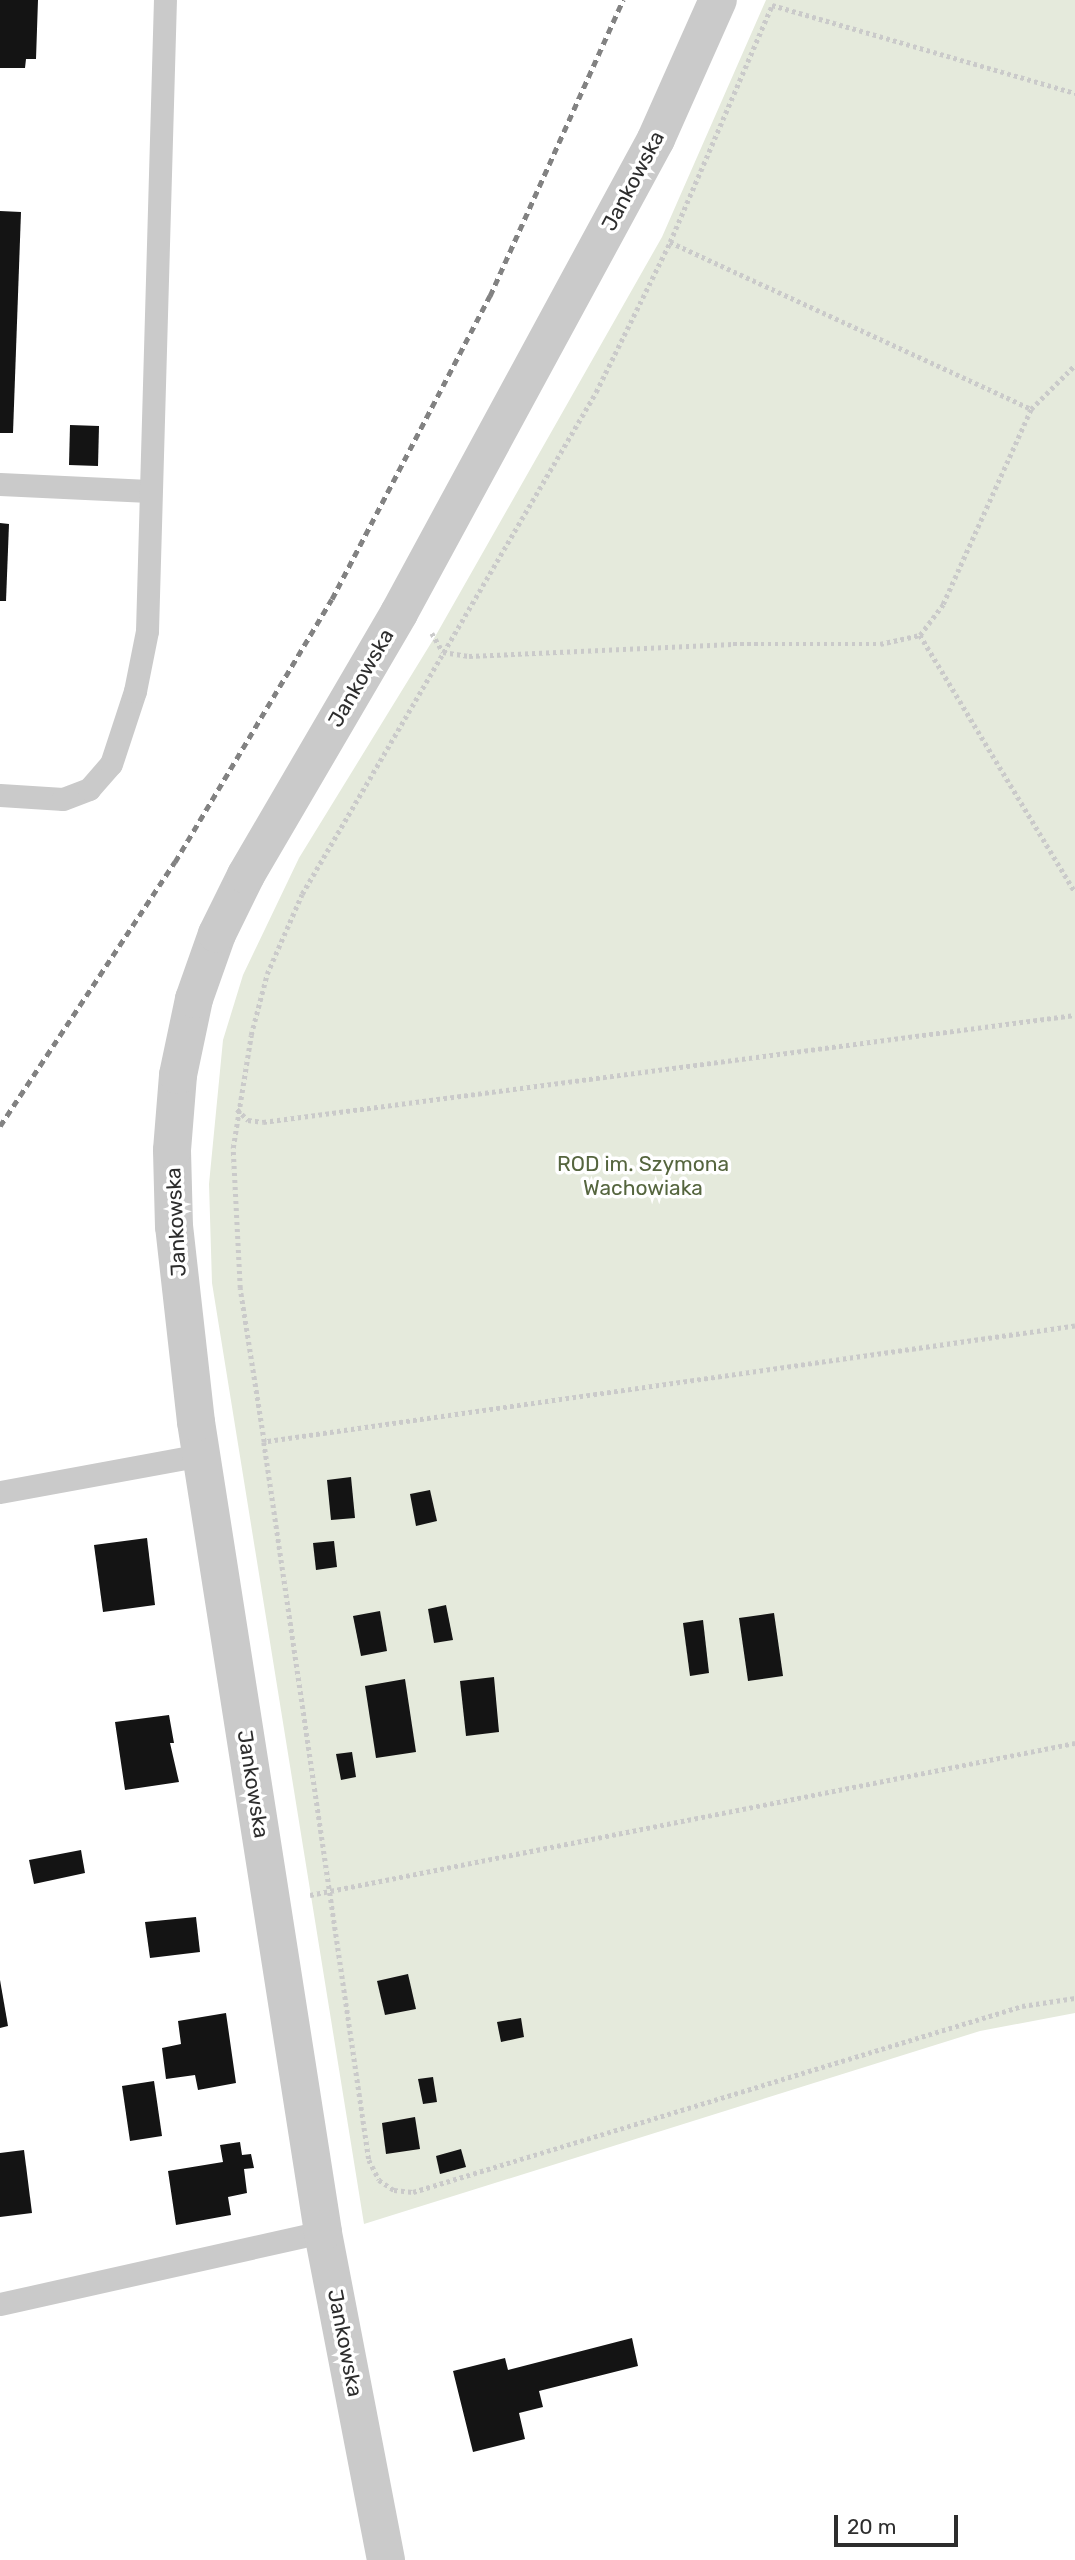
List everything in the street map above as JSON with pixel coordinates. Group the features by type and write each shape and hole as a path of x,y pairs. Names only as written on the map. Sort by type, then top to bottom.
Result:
{"street":[{"name":"Jankowska","path":"386,2560 323,2232 201,1455 181,1300 172,1150 178,1075 194,999 246,875 398,613 656,139 718,0"}],"lane":[{"path":"0,794 63,799 89,789 111,764 135,691 147,631 165,0"},
{"path":"0,484 149,491"},
{"path":"0,1492 201,1455"},
{"path":"0,2304 323,2232"}],"path":[{"path":"1075,93 772,5 670,242 596,393 302,894 267,974 237,1108 233,1148 240,1288 369,2160 379,2180 394,2190 413,2192 1022,2006 1075,1998"},
{"path":"670,242 1031,409"},
{"path":"443,652 469,656 733,644 880,644 920,635 943,604 1031,409 1075,365"},
{"path":"398,613 436,635 443,652"},
{"path":"920,635 1075,892"},
{"path":"237,1108 248,1120 263,1122 1075,1015"},
{"path":"264,1442 1075,1326"},
{"path":"271,1901 1075,1743"}],"green space":[{"name":"ROD im. Szymona Wachowiaka","path":"766,0 1075,0 1075,2013 980,2031 364,2224 212,1283 209,1184 223,1040 243,975 299,858 436,635 662,237"}],"building":[{"path":"0,0 38,0 36,59 26,59 25,68 0,68"},
{"path":"0,211 21,212 13,433 0,433"},
{"path":"70,425 99,426 98,466 69,465"},
{"path":"0,523 9,524 6,601 0,601"},
{"path":"351,1477 355,1518 331,1520 327,1480"},
{"path":"430,1490 437,1521 416,1526 410,1494"},
{"path":"147,1538 155,1605 103,1612 94,1545"},
{"path":"334,1541 337,1567 316,1570 313,1543"},
{"path":"446,1605 453,1640 434,1643 428,1609"},
{"path":"380,1611 387,1651 361,1656 353,1616"},
{"path":"774,1613 783,1676 748,1681 739,1618"},
{"path":"703,1620 709,1673 690,1676 683,1623"},
{"path":"494,1677 499,1732 466,1736 460,1681"},
{"path":"405,1679 416,1752 376,1758 365,1686"},
{"path":"169,1715 174,1743 170,1743 179,1782 125,1790 115,1722"},
{"path":"352,1752 356,1777 341,1780 336,1754"},
{"path":"81,1850 85,1873 34,1884 29,1860"},
{"path":"196,1917 200,1952 150,1958 145,1922"},
{"path":"408,1974 416,2009 385,2015 377,1981"},
{"path":"0,1980 8,2026 0,2028"},
{"path":"226,2013 236,2083 198,2090 195,2075 166,2079 162,2048 181,2044 178,2021"},
{"path":"521,2018 524,2037 501,2042 497,2022"},
{"path":"433,2077 437,2102 423,2104 418,2079"},
{"path":"154,2081 162,2136 130,2141 122,2086"},
{"path":"415,2117 420,2149 386,2154 382,2123"},
{"path":"240,2142 242,2155 251,2154 254,2168 244,2169 247,2193 228,2197 231,2215 176,2225 168,2171 223,2162 220,2145"},
{"path":"461,2149 466,2167 440,2174 436,2156"},
{"path":"24,2150 32,2213 0,2217 0,2153"},
{"path":"632,2338 638,2366 539,2391 543,2407 519,2413 525,2439 473,2452 453,2371 505,2358 508,2370"}],"railway":[{"path":"0,1126 175,862 332,599 490,296 623,0"}]}
